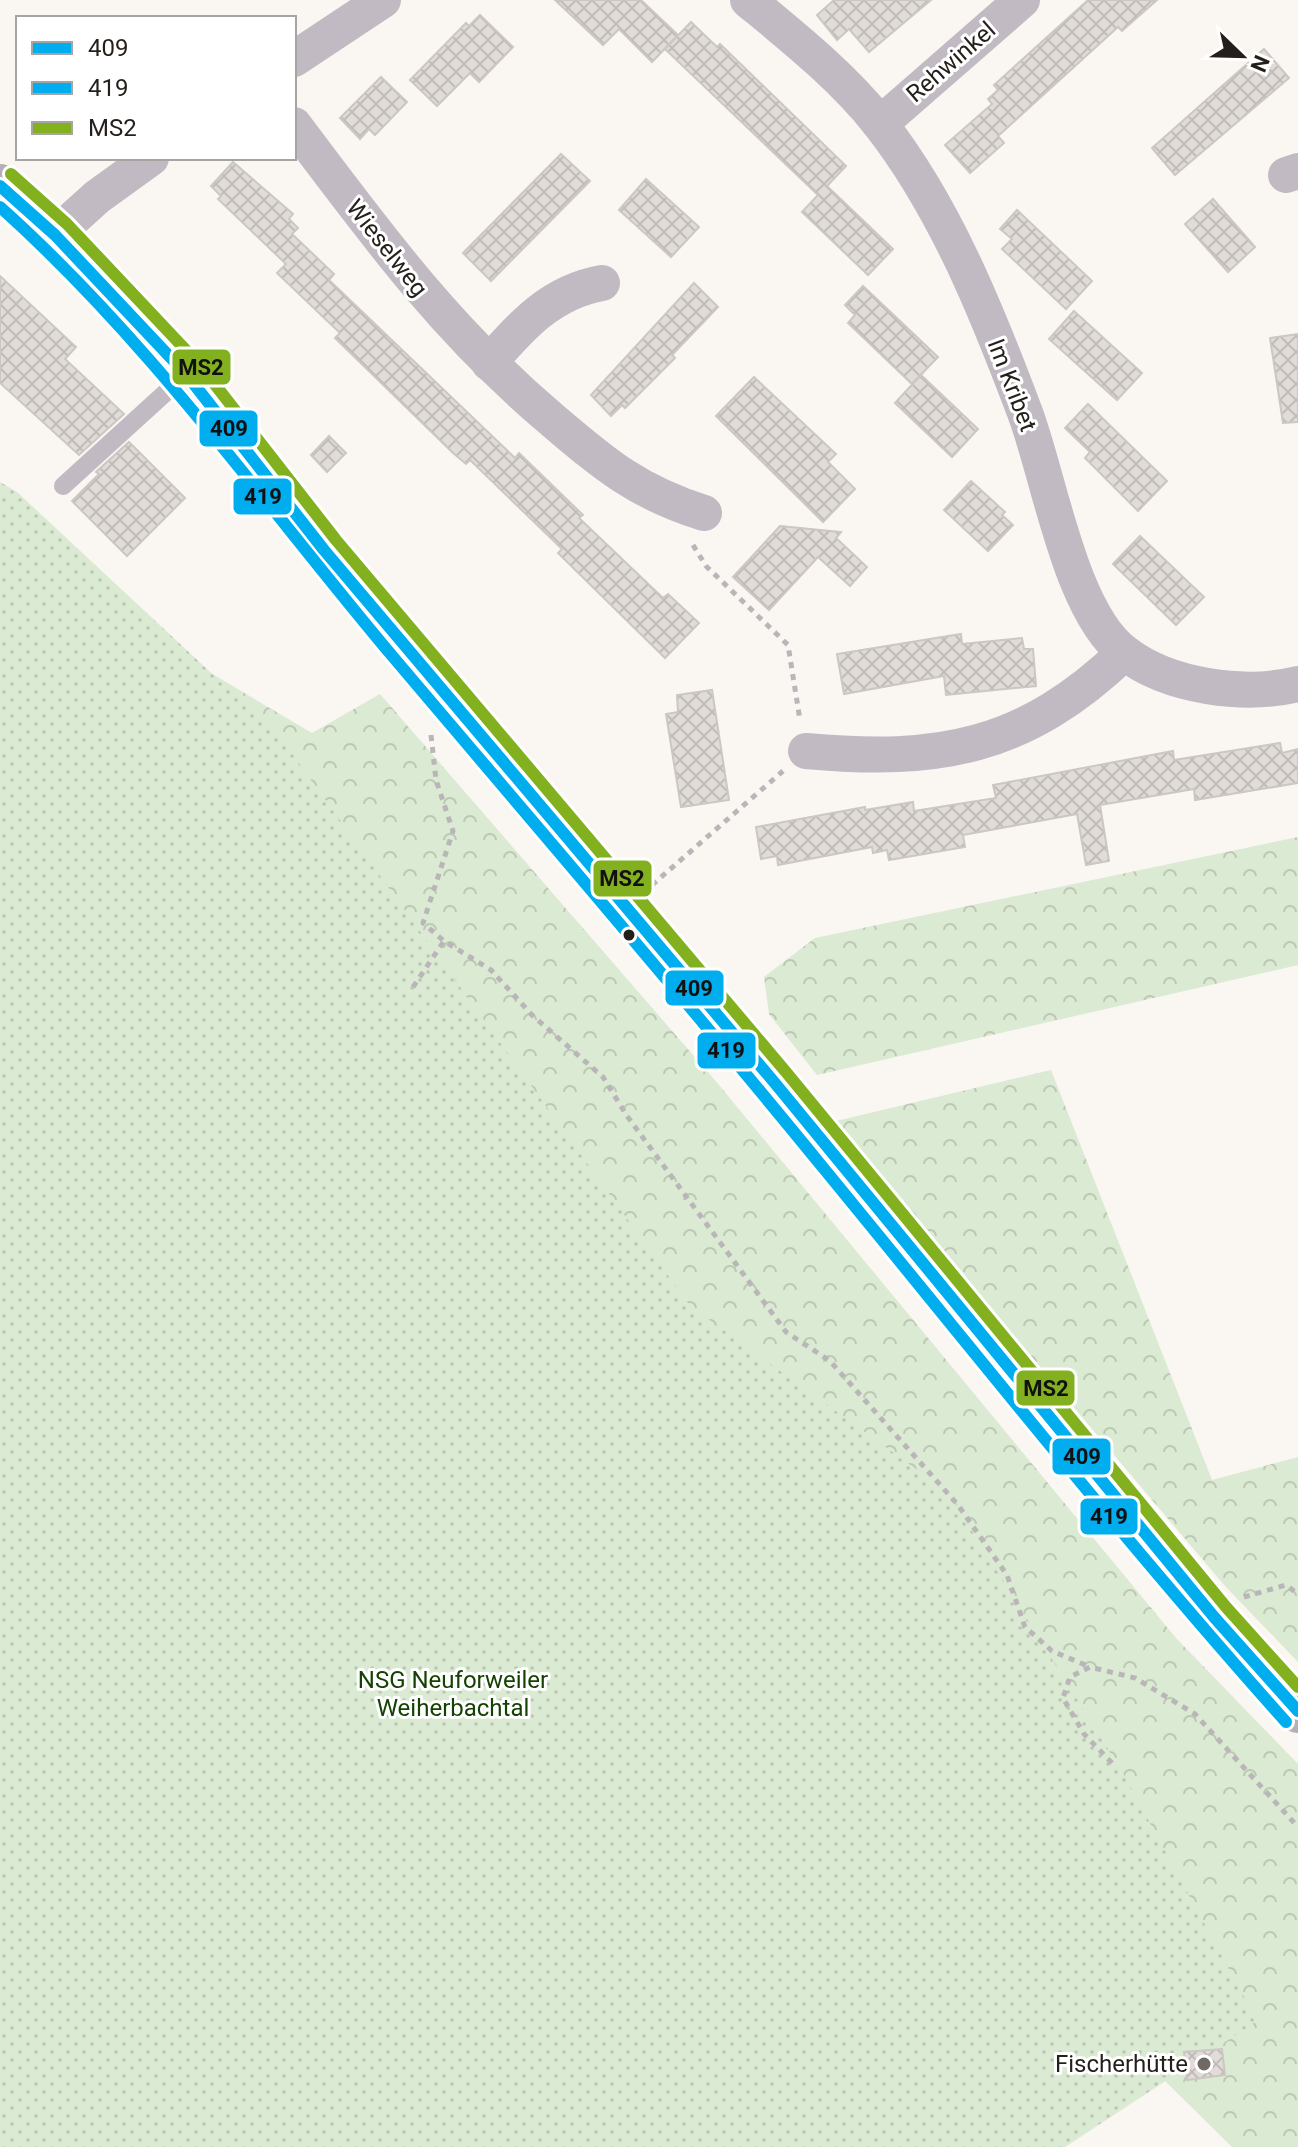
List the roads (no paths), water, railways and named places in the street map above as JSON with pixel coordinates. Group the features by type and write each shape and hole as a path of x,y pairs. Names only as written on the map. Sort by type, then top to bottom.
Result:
{"main road":[{"path":"0,186 55,235 186,374 324,550 774,1082 1214,1617 1298,1711"}],"street":[{"path":"296,58 383,0"},
{"name":"Im Kribet","path":"748,0 827,69 880,124 939,217 1025,411 1073,567 1102,625 1124,653"},
{"name":"Rehwinkel","path":"880,124 1022,0"},
{"name":"Wieselweg","path":"296,128 406,274 489,363 613,472 663,500 704,513"},
{"path":"55,235 97,197 148,160"},
{"path":"489,363 528,319 570,291 602,283"},
{"path":"806,751 866,757 931,752 997,738 1040,720 1088,687 1124,653 1203,686 1247,692 1298,684"}],"lane":[{"path":"63,486 186,374"}],"place":[{"name":"Fischerhütte","path":"1204,2064"}],"park label":[{"name":"NSG Neuforweiler Weiherbachtal","path":"453,1694"}]}
